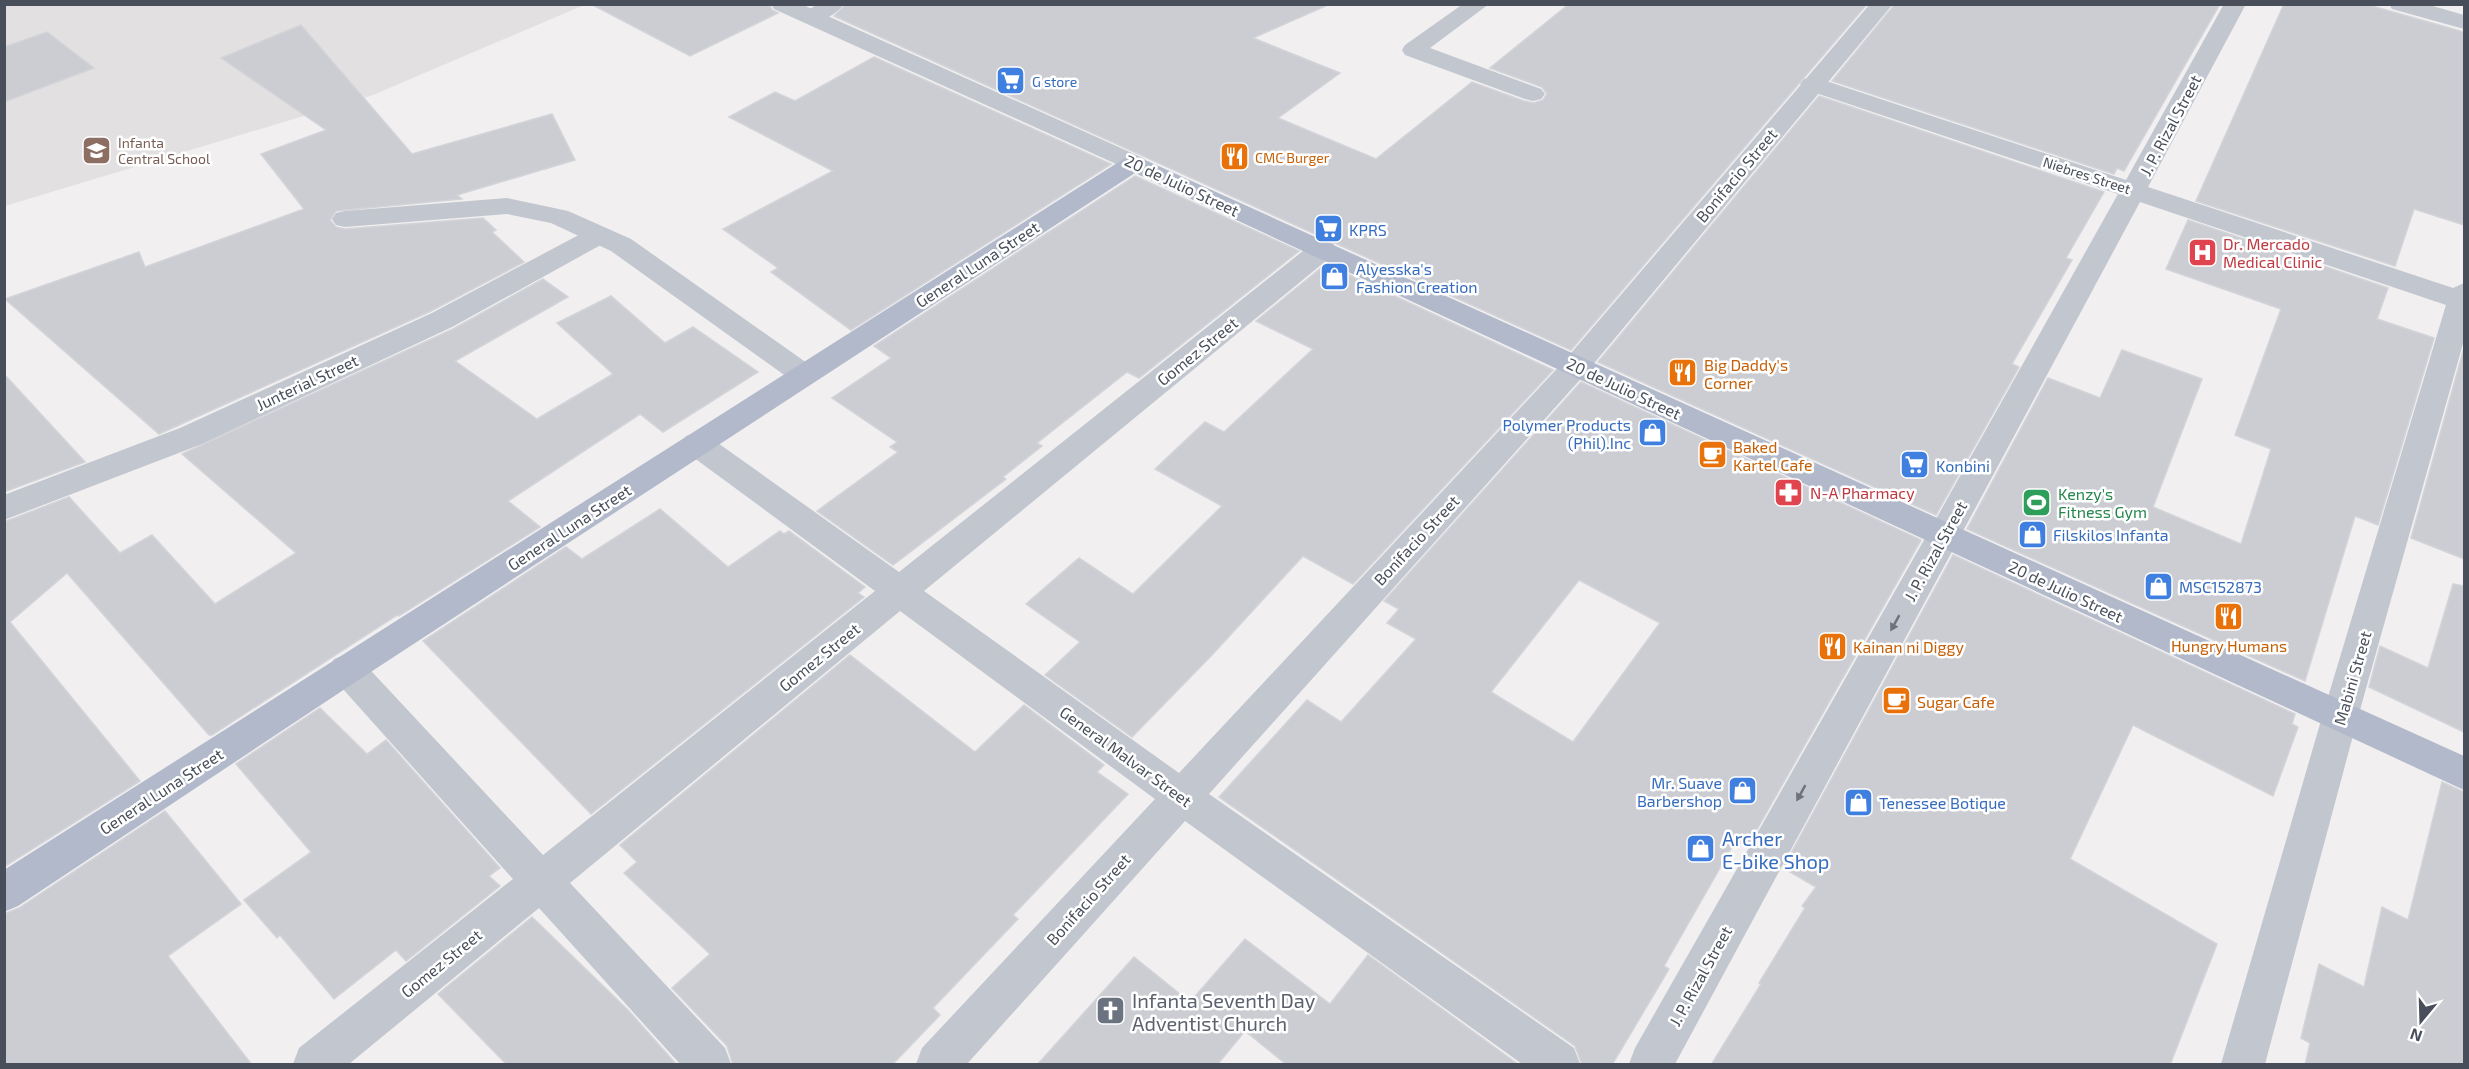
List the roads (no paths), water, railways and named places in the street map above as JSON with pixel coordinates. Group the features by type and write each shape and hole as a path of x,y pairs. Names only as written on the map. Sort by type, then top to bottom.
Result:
{"main road":[{"name":"20 de Julio Street","path":"1134,163 2464,774"},
{"name":"General Luna Street","path":"4,893 347,669 1134,163"}],"street":[{"name":"20 de Julio Street","path":"782,4 1134,163"},
{"path":"811,17 833,4"},
{"path":"1478,4 1413,50 1533,94"},
{"name":"Bonifacio Street","path":"938,1065 1181,796 1576,366 1812,84 1882,4"},
{"name":"J. P. Rizal Street","path":"1651,1065 2135,190 2235,4"},
{"path":"2400,4 2464,22"},
{"name":"Niebres Street","path":"1812,84 2464,298"},
{"path":"345,219 507,206 559,217 621,245 804,375"},
{"name":"Junterial Street","path":"4,508 191,436 441,320 599,235"},
{"name":"Gomez Street","path":"315,1065 1323,249"},
{"name":"Mabini Street","path":"2243,1065 2340,717 2464,298"},
{"name":"General Malvar Street","path":"697,444 1181,796 1558,1065"},
{"path":"347,669 709,1065"}],"place":[{"name":"G store","path":"1011,81"},
{"name":"Infanta Central School","path":"97,150"},
{"name":"CMC Burger","path":"1234,157"},
{"name":"KPRS","path":"1328,229"},
{"name":"Dr. Mercado Medical Clinic","path":"2202,252"},
{"name":"Alyesska's Fashion Creation","path":"1335,277"},
{"name":"Big Daddy's Corner","path":"1683,373"},
{"name":"Polymer Products (Phil).Inc","path":"1652,433"},
{"name":"Baked Kartel Cafe","path":"1712,455"},
{"name":"Konbini","path":"1915,465"},
{"name":"N-A Pharmacy","path":"1789,492"},
{"name":"Kenzy's Fitness Gym","path":"2037,502"},
{"name":"Filskilos Infanta","path":"2032,534"},
{"name":"MSC152873","path":"2158,586"},
{"name":"Hungry Humans","path":"2229,617"},
{"name":"Kainan ni Diggy","path":"1832,646"},
{"name":"Sugar Cafe","path":"1896,701"},
{"name":"Mr. Suave Barbershop","path":"1743,791"},
{"name":"Tenessee Botique","path":"1858,802"},
{"name":"Archer E-bike Shop","path":"1701,849"},
{"name":"Infanta Seventh Day Adventist Church","path":"1111,1011"}]}
